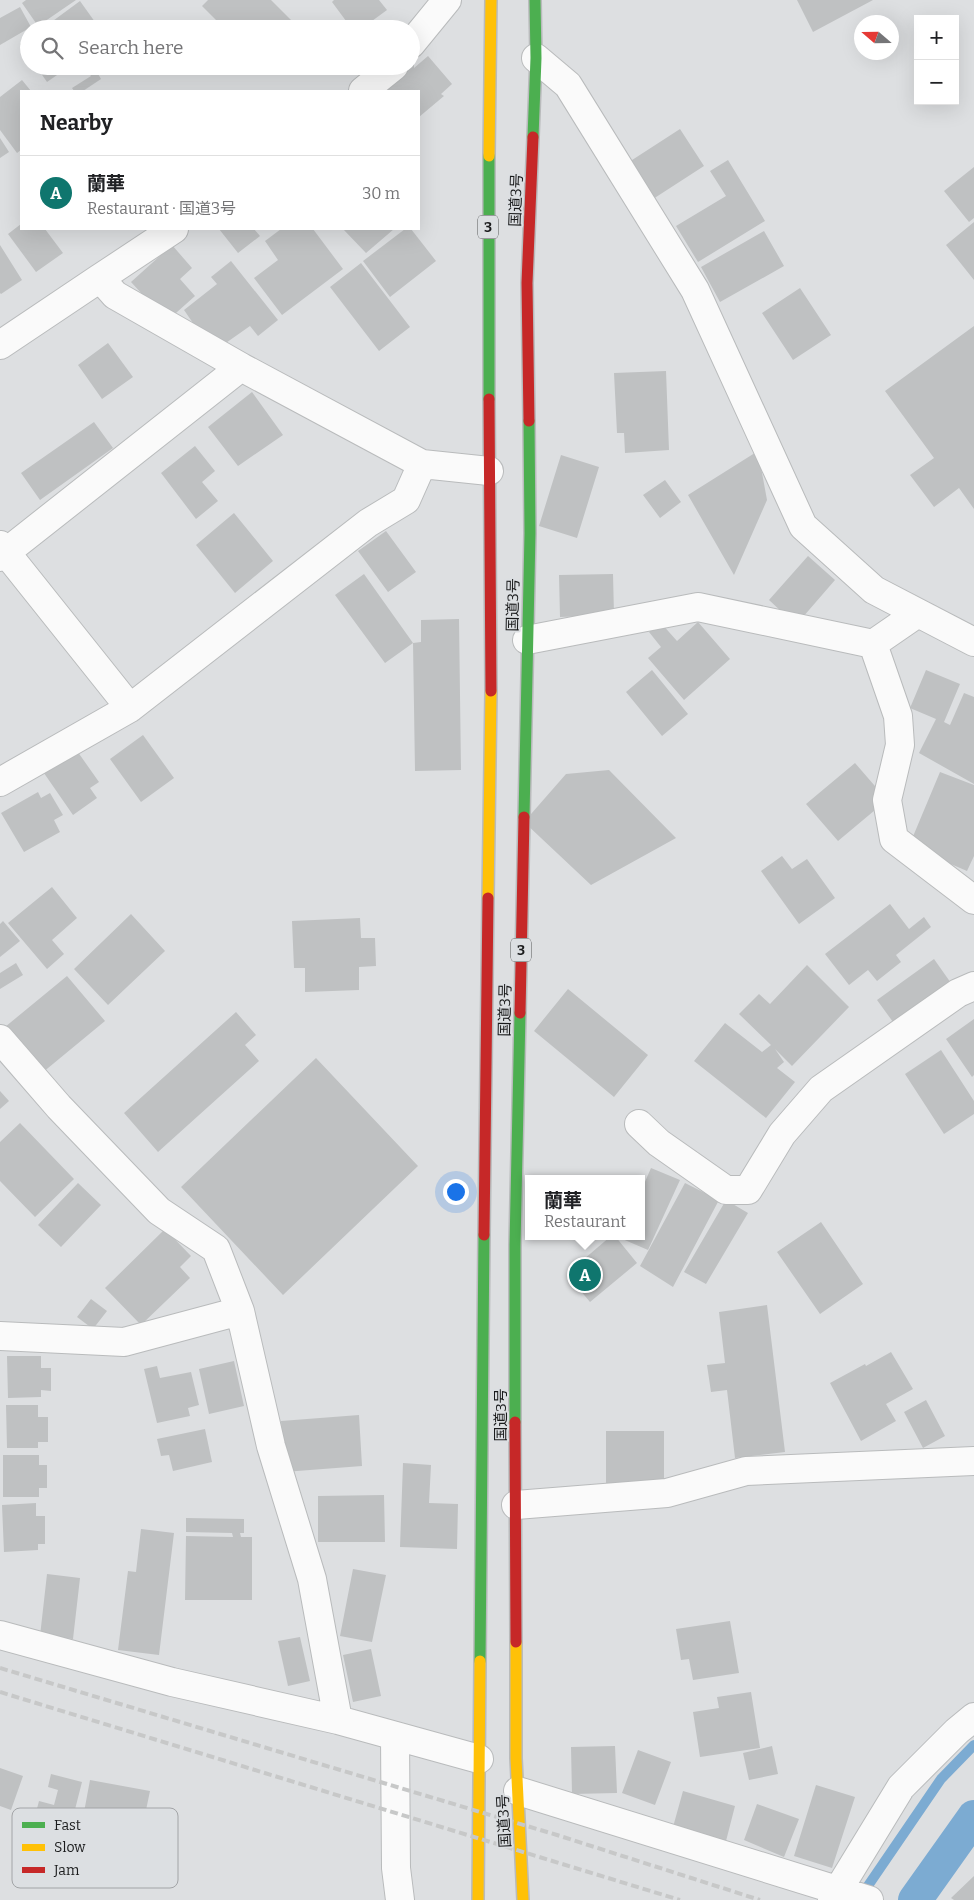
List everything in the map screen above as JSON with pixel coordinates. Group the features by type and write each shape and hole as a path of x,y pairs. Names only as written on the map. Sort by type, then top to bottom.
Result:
{"highway":[{"name":"国道3号","path":"478,1900 491,661 488,257 491,0"},
{"name":"国道3号","path":"523,1900 518,1791 516,1236 530,533 528,283 536,58 535,0"}],"street":[{"path":"420,33 447,0"},
{"path":"536,58 568,85 695,290 804,526 874,590 974,642"},
{"path":"364,90 383,75"},
{"path":"0,345 172,230"},
{"path":"100,278 115,295 241,367 422,464 489,471"},
{"path":"130,708 2,552 241,367"},
{"path":"0,782 130,708 368,523 406,500 422,464"},
{"path":"527,640 698,607 872,644 918,613"},
{"path":"872,644 898,716 900,745 886,800 894,839 974,900"},
{"path":"639,1124 659,1143 726,1190 748,1190 782,1134 821,1089 958,993 974,986"},
{"path":"0,1039 59,1107 159,1211 216,1249 240,1311 272,1446 312,1579 338,1720"},
{"path":"0,1336 124,1342 240,1311"},
{"path":"516,1505 667,1493 746,1471 974,1461"},
{"path":"0,1635 172,1682 338,1720 479,1759"},
{"path":"518,1791 847,1896 901,1787 974,1717"},
{"path":"395,1737 396,1868 400,1900"}],"building":[{"path":"26,0 76,0 47,20 34,20 22,3"},
{"path":"208,0 271,0 291,20 216,20 202,6"},
{"path":"334,0 379,0 387,10 373,20 345,20 332,2"},
{"path":"797,0 873,0 813,32"},
{"path":"80,1 94,20 54,20"},
{"path":"20,7 27,20 20,20 20,33 0,45 0,18"},
{"path":"428,56 452,84 441,94 444,96 420,116 420,90 377,90 396,75 420,75 420,63"},
{"path":"42,75 57,75 47,82"},
{"path":"99,75 101,79 84,90 73,90 72,88 91,76"},
{"path":"22,80 30,90 20,90 20,151 17,153 0,130 0,97"},
{"path":"680,129 704,166 653,199 629,162"},
{"path":"0,138 9,152 0,158"},
{"path":"728,160 765,221 698,262 676,226 726,196 710,171"},
{"path":"974,167 974,218 969,222 944,191"},
{"path":"974,222 974,280 946,245"},
{"path":"20,225 20,230 46,230 63,253 36,272 8,234"},
{"path":"220,230 255,230 260,236 238,253"},
{"path":"280,230 314,230 343,269 282,315 254,278 278,260 265,241"},
{"path":"344,230 393,230 366,253"},
{"path":"404,230 412,230 436,261 390,297 363,261"},
{"path":"764,231 784,266 720,302 701,267"},
{"path":"0,245 22,280 1,294 0,293"},
{"path":"172,245 192,268 180,279 195,296 167,321 131,282"},
{"path":"231,261 278,320 258,336 250,326 213,352 184,310 217,284 211,277"},
{"path":"361,263 410,327 379,351 330,287"},
{"path":"800,288 831,335 793,360 762,313"},
{"path":"974,326 974,509 959,488 934,507 910,475 934,458 885,391"},
{"path":"108,343 133,377 102,399 78,365"},
{"path":"666,371 669,450 625,453 624,433 617,433 614,373"},
{"path":"252,392 283,435 238,466 208,427"},
{"path":"94,422 113,448 40,500 21,473"},
{"path":"195,446 215,471 202,482 218,501 196,519 161,473"},
{"path":"758,451 767,500 734,575 688,495"},
{"path":"561,455 599,467 577,538 539,526"},
{"path":"665,480 681,502 660,518 643,495"},
{"path":"234,513 273,561 235,593 196,545"},
{"path":"386,531 416,572 388,592 358,551"},
{"path":"808,556 835,580 796,625 769,600"},
{"path":"364,574 413,643 385,663 335,595"},
{"path":"613,574 614,615 560,617 559,575"},
{"path":"459,619 461,770 415,771 413,643 421,642 421,620"},
{"path":"698,622 730,659 684,700 648,658 661,647 649,632 661,623 677,641"},
{"path":"652,670 688,714 662,736 626,692"},
{"path":"926,670 960,684 944,722 950,725 964,693 974,697 974,784 919,753 936,719 910,708"},
{"path":"143,735 174,778 141,802 110,759"},
{"path":"75,748 99,782 90,788 97,798 73,815 37,763"},
{"path":"855,763 887,800 838,841 806,804"},
{"path":"609,770 676,838 591,885 524,822 566,774"},
{"path":"940,772 974,785 974,856 967,871 909,846"},
{"path":"38,792 41,798 50,793 63,815 54,820 60,832 24,852 1,813"},
{"path":"782,856 792,869 807,859 835,898 799,924 761,871"},
{"path":"52,887 77,918 52,940 64,954 47,969 8,923"},
{"path":"890,904 909,929 924,917 931,927 896,955 901,962 877,981 868,970 849,985 825,954"},
{"path":"131,914 165,951 108,1005 74,969"},
{"path":"360,918 361,938 375,938 376,966 359,967 359,990 305,992 305,968 294,968 292,921"},
{"path":"3,921 20,941 0,957 0,924"},
{"path":"934,959 958,993 901,1033 877,1000"},
{"path":"16,963 23,975 0,989 0,973"},
{"path":"807,965 849,1007 792,1066 775,1049 784,1062 777,1068 795,1082 766,1118 694,1061 725,1023 762,1052 771,1045 739,1014 759,994 770,1004"},
{"path":"67,976 105,1021 42,1073 5,1027"},
{"path":"568,989 648,1055 614,1097 534,1031"},
{"path":"236,1012 256,1035 245,1045 259,1061 158,1152 124,1113"},
{"path":"974,1019 974,1075 972,1077 946,1039"},
{"path":"941,1050 974,1101 974,1114 944,1134 905,1074"},
{"path":"316,1058 418,1166 283,1295 181,1187"},
{"path":"0,1091 9,1101 0,1109"},
{"path":"20,1123 74,1179 35,1217 0,1181 0,1142"},
{"path":"651,1168 680,1180 648,1250 625,1240 645,1240 645,1182"},
{"path":"78,1183 101,1205 61,1247 38,1225"},
{"path":"685,1183 719,1200 673,1287 640,1266"},
{"path":"726,1200 748,1213 706,1284 684,1272"},
{"path":"821,1222 863,1284 820,1314 777,1252"},
{"path":"165,1229 191,1256 180,1267 190,1278 141,1325 105,1288"},
{"path":"606,1240 618,1240 637,1263 590,1302 575,1284 585,1275 577,1265"},
{"path":"91,1299 107,1311 93,1329 77,1317"},
{"path":"767,1305 785,1452 735,1458 727,1390 711,1392 707,1365 725,1363 719,1312"},
{"path":"891,1352 913,1389 886,1404 896,1421 861,1441 830,1383"},
{"path":"7,1356 41,1356 41,1368 51,1368 51,1391 41,1390 41,1397 8,1398"},
{"path":"234,1361 244,1406 209,1414 199,1369"},
{"path":"157,1366 160,1378 191,1372 199,1405 188,1408 190,1416 157,1423 144,1369"},
{"path":"926,1400 945,1436 923,1448 904,1412"},
{"path":"6,1405 38,1405 38,1417 48,1417 48,1442 38,1442 38,1448 7,1448"},
{"path":"359,1415 362,1466 284,1472 281,1421"},
{"path":"205,1429 212,1462 173,1471 169,1455 161,1456 157,1439"},
{"path":"606,1431 664,1431 664,1483 606,1484"},
{"path":"3,1455 39,1455 39,1465 47,1465 47,1488 39,1488 39,1497 3,1497"},
{"path":"403,1463 431,1465 429,1503 458,1504 457,1549 400,1547"},
{"path":"384,1495 385,1542 318,1542 318,1496"},
{"path":"36,1503 36,1516 45,1516 45,1544 38,1544 38,1550 4,1552 2,1505"},
{"path":"186,1518 244,1519 244,1533 240,1533 241,1537 252,1537 252,1600 185,1600 186,1536 233,1537 232,1533 186,1532"},
{"path":"141,1529 174,1533 159,1655 118,1650 128,1571 136,1572"},
{"path":"353,1569 386,1575 372,1642 340,1636"},
{"path":"47,1574 80,1578 73,1639 40,1636"},
{"path":"730,1621 739,1673 693,1680 689,1659 681,1660 676,1629"},
{"path":"300,1637 310,1681 288,1686 278,1641"},
{"path":"371,1649 381,1696 353,1702 343,1655"},
{"path":"751,1692 760,1748 700,1757 693,1712 719,1708 717,1697"},
{"path":"615,1746 617,1793 572,1794 571,1747"},
{"path":"772,1746 778,1774 749,1780 743,1753"},
{"path":"638,1750 671,1762 655,1805 622,1793"},
{"path":"0,1768 23,1776 11,1810 0,1806"},
{"path":"51,1774 82,1782 75,1808 37,1808 39,1801 54,1805 58,1790 48,1787"},
{"path":"90,1780 150,1791 146,1808 85,1808"},
{"path":"816,1785 855,1797 832,1868 794,1856"},
{"path":"683,1791 735,1806 726,1841 673,1827"},
{"path":"757,1804 799,1819 784,1857 744,1840"},
{"path":"974,1876 974,1900 954,1900 951,1898"}],"waterway":[{"path":"861,1896 941,1779 974,1745"},
{"path":"915,1900 974,1817"}],"railway":[{"path":"0,1668 557,1835 760,1900"},
{"path":"0,1692 680,1900"}],"traffic: fast":[{"path":"533,137 536,58 535,0"},
{"path":"489,156 489,399"},
{"path":"524,817 530,533 529,421"},
{"path":"515,1422 515,1245 520,1013"},
{"path":"480,1661 484,1235"}],"traffic: slow":[{"path":"489,156 491,0"},
{"path":"488,898 491,691"},
{"path":"516,1642 516,1758 523,1900"},
{"path":"478,1900 480,1661"}],"traffic: jam":[{"path":"529,421 527,283 533,137"},
{"path":"489,399 491,691"},
{"path":"520,1013 524,817"},
{"path":"484,1235 488,898"},
{"path":"515,1422 516,1642"}],"place":[{"name":"蘭華","path":"585,1275"}]}
